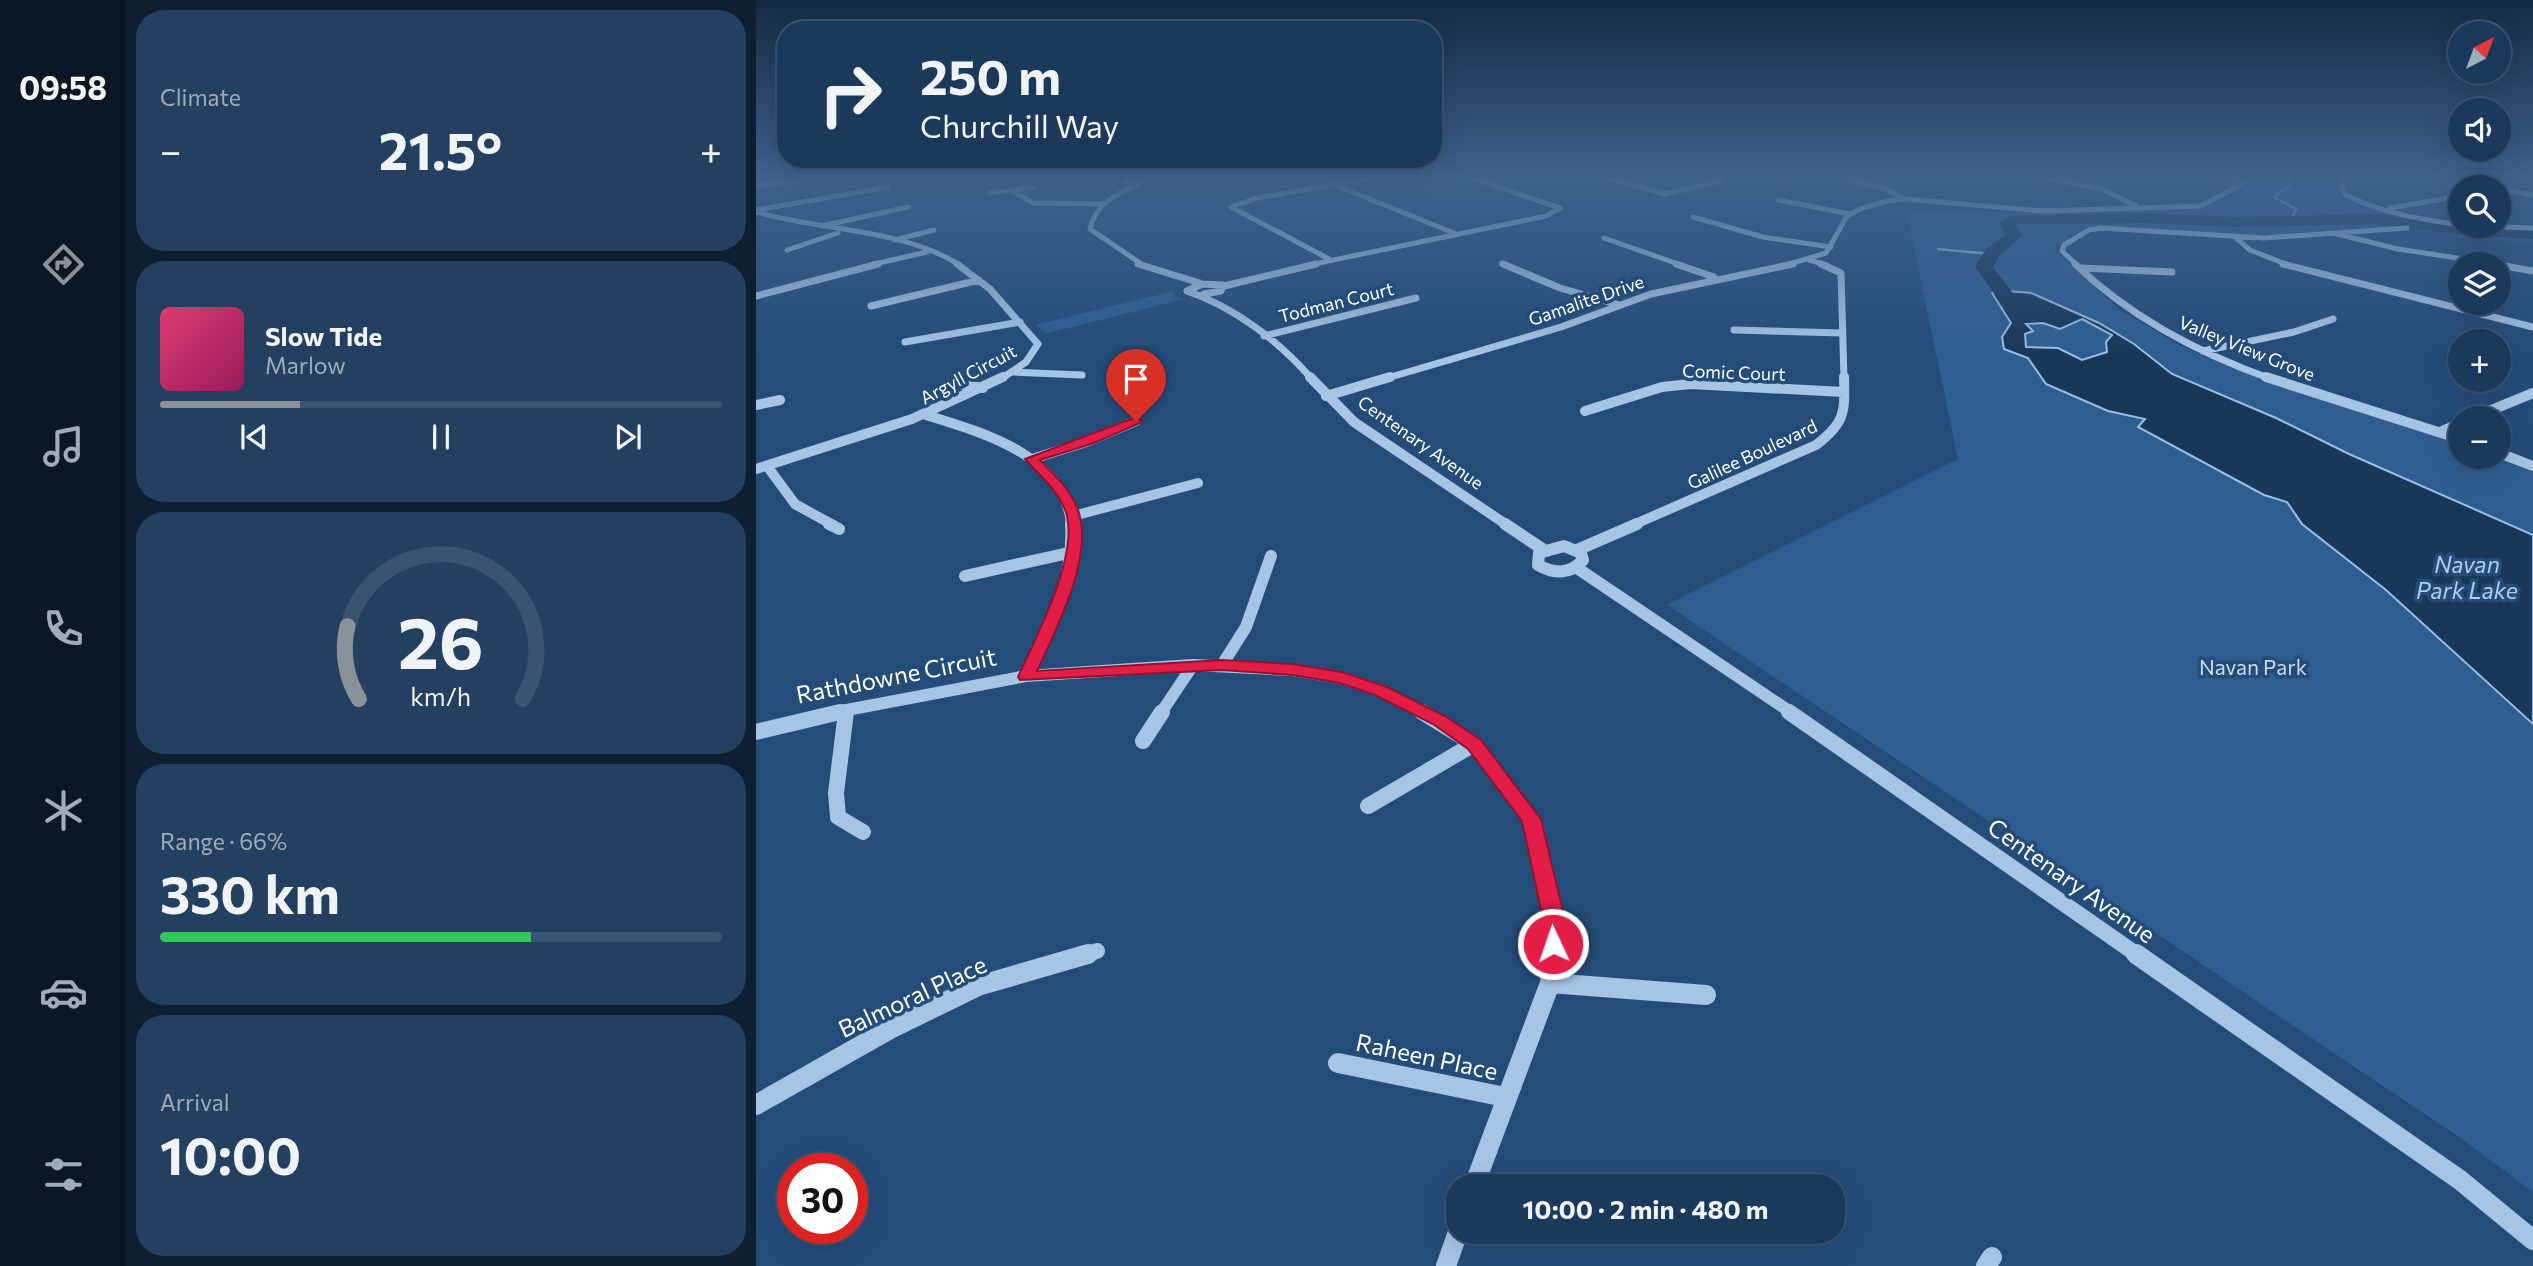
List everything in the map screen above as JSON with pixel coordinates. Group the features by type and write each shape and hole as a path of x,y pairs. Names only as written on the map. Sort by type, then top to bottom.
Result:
{"street":[{"path":"788,250 833,235"},
{"name":"Argyll Circuit","path":"761,468 926,415 1013,372 1033,357 1038,344 1020,322 979,280 954,262 931,251 893,240 862,235"},
{"path":"893,240 913,235"},
{"path":"1099,235 1139,264 1177,278 1221,287"},
{"path":"1282,235 1331,260"},
{"path":"1204,295 1249,279 1446,235"},
{"path":"1756,235 1831,247 1836,235"},
{"name":"Valley View Grove","path":"2081,235 2064,246 2062,251 2122,305 2203,351 2326,397 2448,435"},
{"name":"Valley View Grove","path":"2209,235 2278,238 2303,235"},
{"path":"2341,235 2377,245 2448,256"},
{"path":"1604,237 1715,277"},
{"path":"2235,237 2250,250 2287,264 2533,327"},
{"name":"Gamalite Drive","path":"1326,396 1562,327 1619,304 1715,277 1788,267 1826,253 1831,247"},
{"path":"756,296 803,281 931,251"},
{"name":"Galilee Boulevard","path":"1577,550 1816,446 1828,438 1843,419 1842,273 1809,260"},
{"path":"1502,263 1559,288 1619,304"},
{"path":"2511,267 2533,271"},
{"path":"2081,268 2172,272"},
{"path":"1177,278 1190,287 1202,284"},
{"path":"871,306 979,280"},
{"name":"Centenary Avenue","path":"1190,287 1188,292 1219,302 1294,358 1326,396 1354,422 1544,550"},
{"path":"1219,302 1221,287"},
{"name":"Todman Court","path":"1264,336 1416,298"},
{"path":"2203,351 2294,332 2333,319"},
{"path":"905,342 1020,322"},
{"path":"1734,330 1750,328 1842,332"},
{"path":"1013,372 1082,375"},
{"path":"952,383 983,388"},
{"name":"Comic Court","path":"1586,411 1649,391 1690,384 1844,392"},
{"path":"2501,406 2533,393"},
{"path":"756,405 780,400"},
{"path":"926,415 996,438 1032,459 1057,484 1073,516 1073,552 1057,611 1026,677"},
{"path":"1032,459 1089,441 1136,421"},
{"path":"2440,432 2448,428"},
{"path":"2511,458 2533,466"},
{"path":"761,468 796,505 839,529"},
{"path":"1073,516 1198,483"},
{"path":"1557,547 1577,550 1583,556 1577,568 1563,572 1542,569 1536,557 1544,550 1557,547"},
{"path":"965,576 1073,552"},
{"path":"1222,665 1247,627 1271,556"},
{"name":"Centenary Avenue","path":"1577,568 1668,627 2460,1180 2533,1240"},
{"path":"1143,741 1193,665"},
{"name":"Rathdowne Circuit","path":"756,732 846,711 1026,677 1193,665 1292,670 1342,678 1381,691 1439,720 1474,744 1531,819 1555,924 1550,983 1478,1174"},
{"path":"846,711 836,793 838,817 863,832"},
{"path":"1368,806 1474,744"},
{"name":"Balmoral Place","path":"756,1105 890,1028 978,986 1097,951"},
{"path":"1550,983 1706,995"},
{"name":"Raheen Place","path":"1338,1063 1505,1097"},
{"path":"1446,1266 1454,1244"}],"green space":[{"name":"Navan Park","path":"1911,235 2073,235 2056,246 2055,251 2120,310 2179,345 2266,381 2448,440 2448,469 2511,469 2511,464 2533,472 2533,1192 2462,1139 1667,605 1958,459"},
{"name":"Navan Park","path":"2533,235 2533,241 2477,240 2466,238"},
{"path":"1174,291 1172,295 1184,299 1044,334 1045,332 1035,325"}],"water":[{"name":"Navan Park Lake","path":"1992,293 2031,293 2099,323 2134,344 2172,374 2276,418 2349,454 2533,535 2533,724 2386,590 2302,524 2287,502 2264,495 2138,427 2145,419 2108,411 2046,384 2028,358 2004,349 2002,337 2011,323","holes":["2082,319 2112,335 2106,342 2107,352 2082,360 2058,348 2026,347 2025,334 2033,331 2026,324 2043,323 2060,329"]}],"waterway":[{"path":"2003,292 1984,267 1992,253 2014,235"},
{"path":"1938,249 1991,254"}],"route":[{"path":"1136,421 1089,441 1032,459 1057,484 1073,516 1073,552 1057,611 1026,677 1193,665 1292,670 1342,678 1381,691 1439,720 1474,744 1531,819 1555,924 1553,944"}]}
